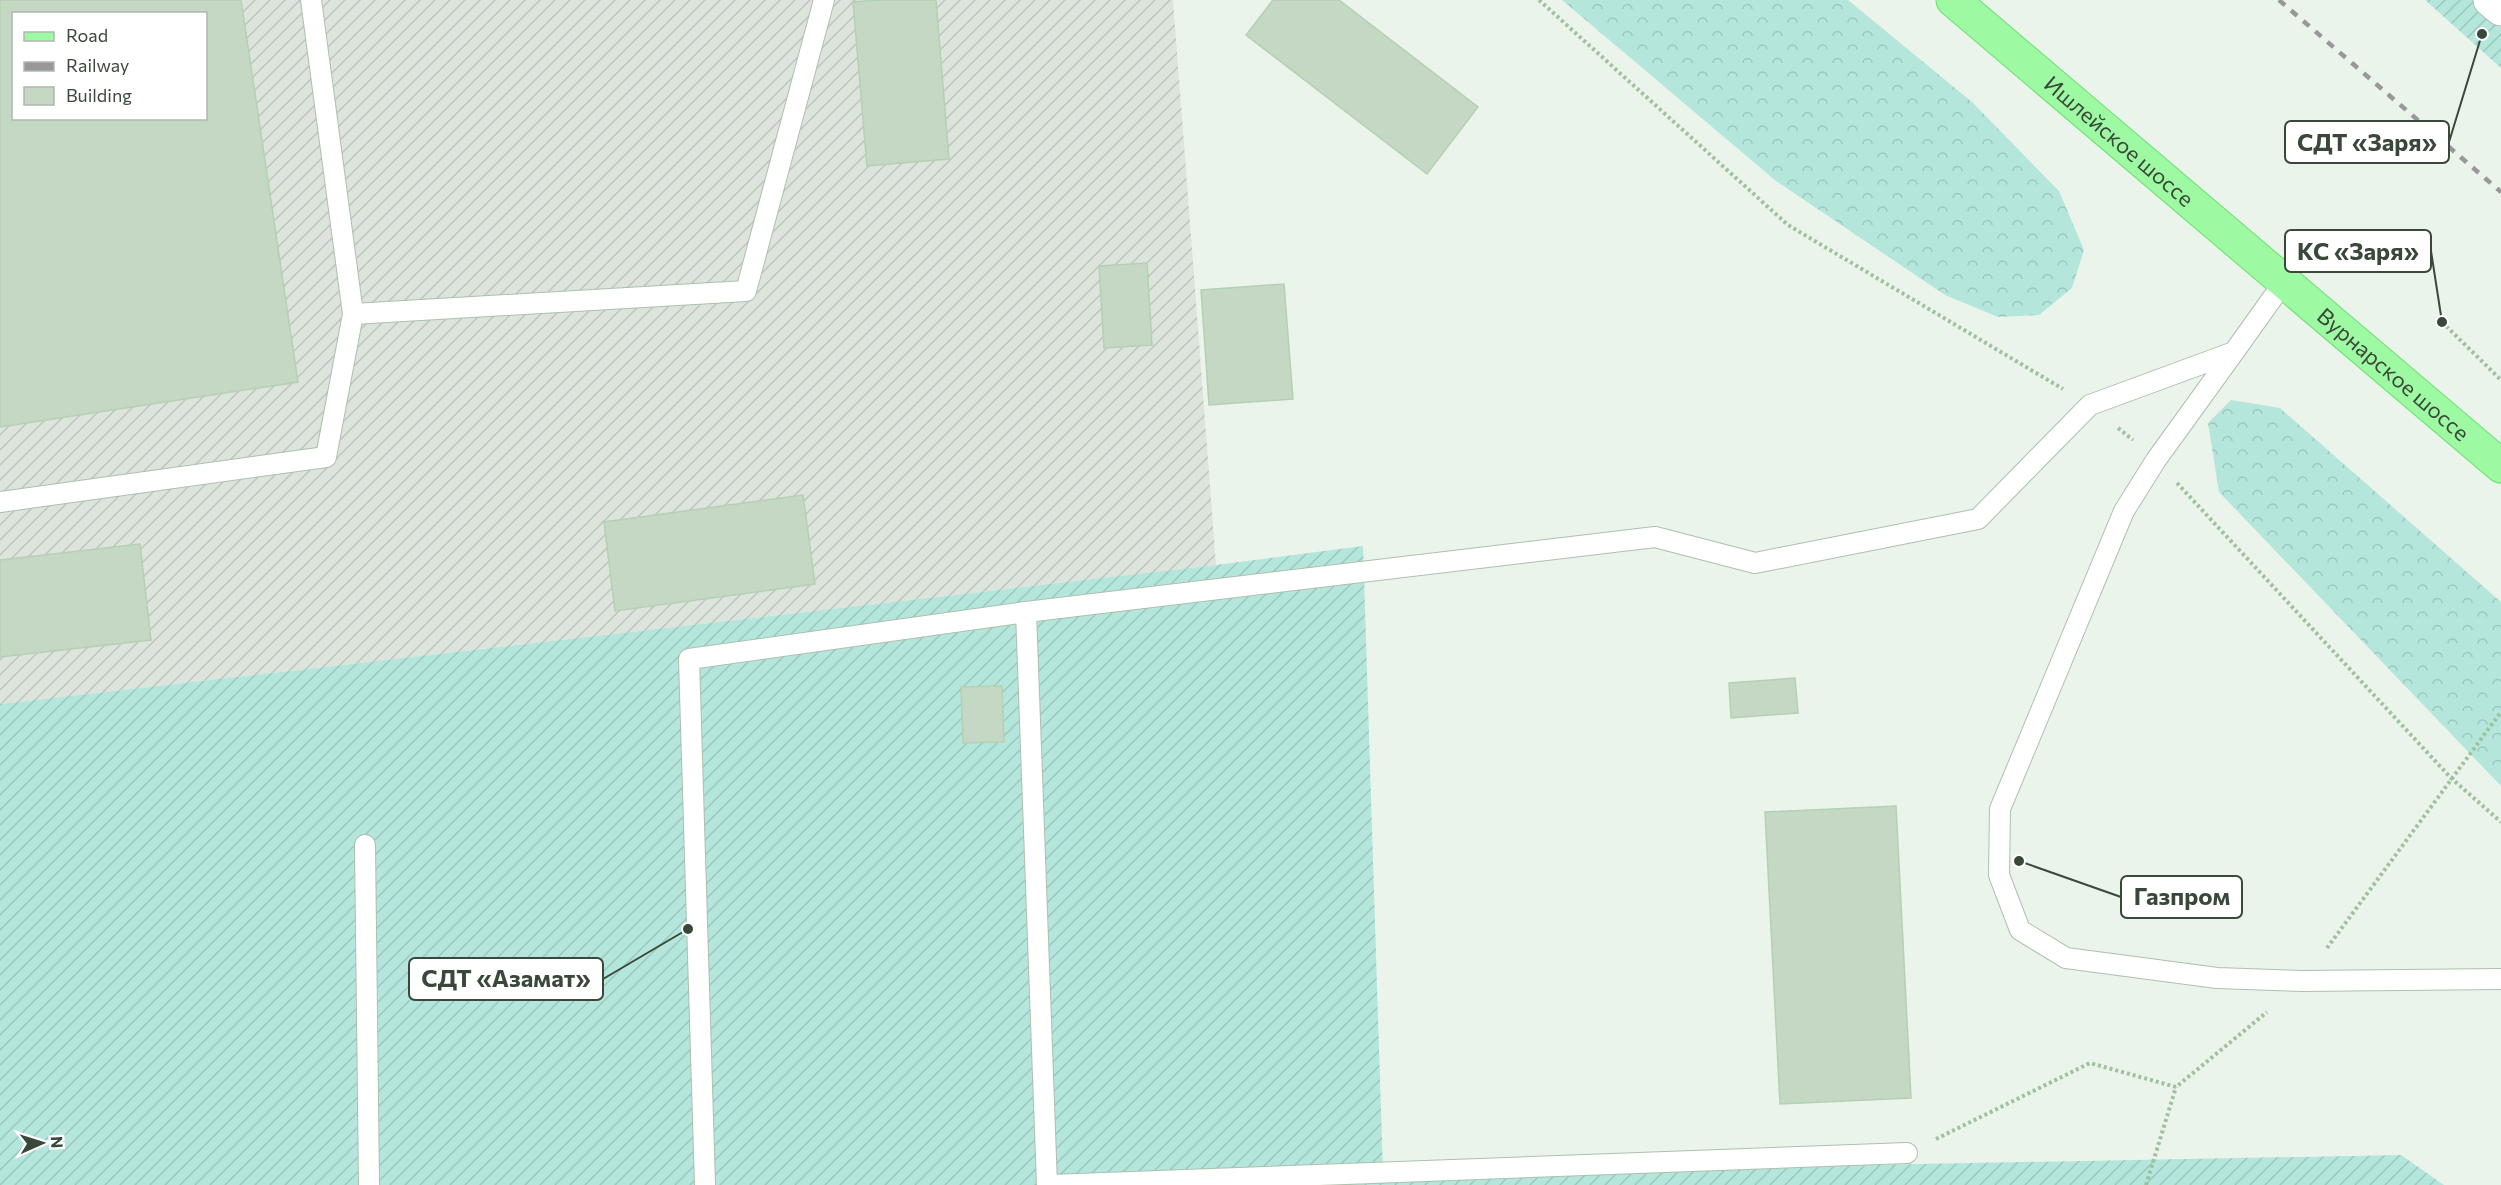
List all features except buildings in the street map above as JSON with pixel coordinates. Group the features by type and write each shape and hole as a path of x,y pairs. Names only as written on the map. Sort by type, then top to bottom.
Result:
{"main road":[{"name":"Ишлейское шоссе","path":"1953,0 2284,282"},
{"name":"Вурнарское шоссе","path":"2284,282 2501,466"}],"street":[{"path":"2490,0 2501,9"}],"lane":[{"path":"0,502 326,457 353,314 311,0"},
{"path":"353,314 746,291 824,0"},
{"path":"2284,282 2156,460 2124,511 2000,809 1999,875 2020,930 2066,958 2217,978 2303,981 2501,979"},
{"path":"705,1185 689,659 1026,612 1655,537 1755,563 1978,519 2090,405 2234,352"},
{"path":"1026,612 1049,1185 1907,1153"},
{"path":"365,845 369,1185"}],"path":[{"path":"1539,0 1788,225 2090,405 2156,460 2451,778 2501,822"},
{"path":"2442,322 2501,380"},
{"path":"2146,1185 2176,1087"}],"shaded area":[{"path":"0,0 1173,0 1216,565 0,704"}],"green space":[{"path":"1562,0 1848,0 1972,102 2059,191 2084,250 2072,288 2039,315 1998,317 1945,295 1776,181"},
{"path":"2425,0 2501,0 2501,68"},
{"path":"2231,400 2280,408 2501,602 2501,786 2219,492 2208,423"},
{"path":"1363,546 1383,1174 2401,1155 2444,1185 0,1185 0,704 1216,565"}],"railway":[{"path":"2279,0 2501,192"}],"place":[{"name":"СДТ «Заря»","path":"2482,34"},
{"name":"КС «Заря»","path":"2442,322"},
{"name":"Газпром","path":"2019,861"},
{"name":"СДТ «Азамат»","path":"688,929"}]}
